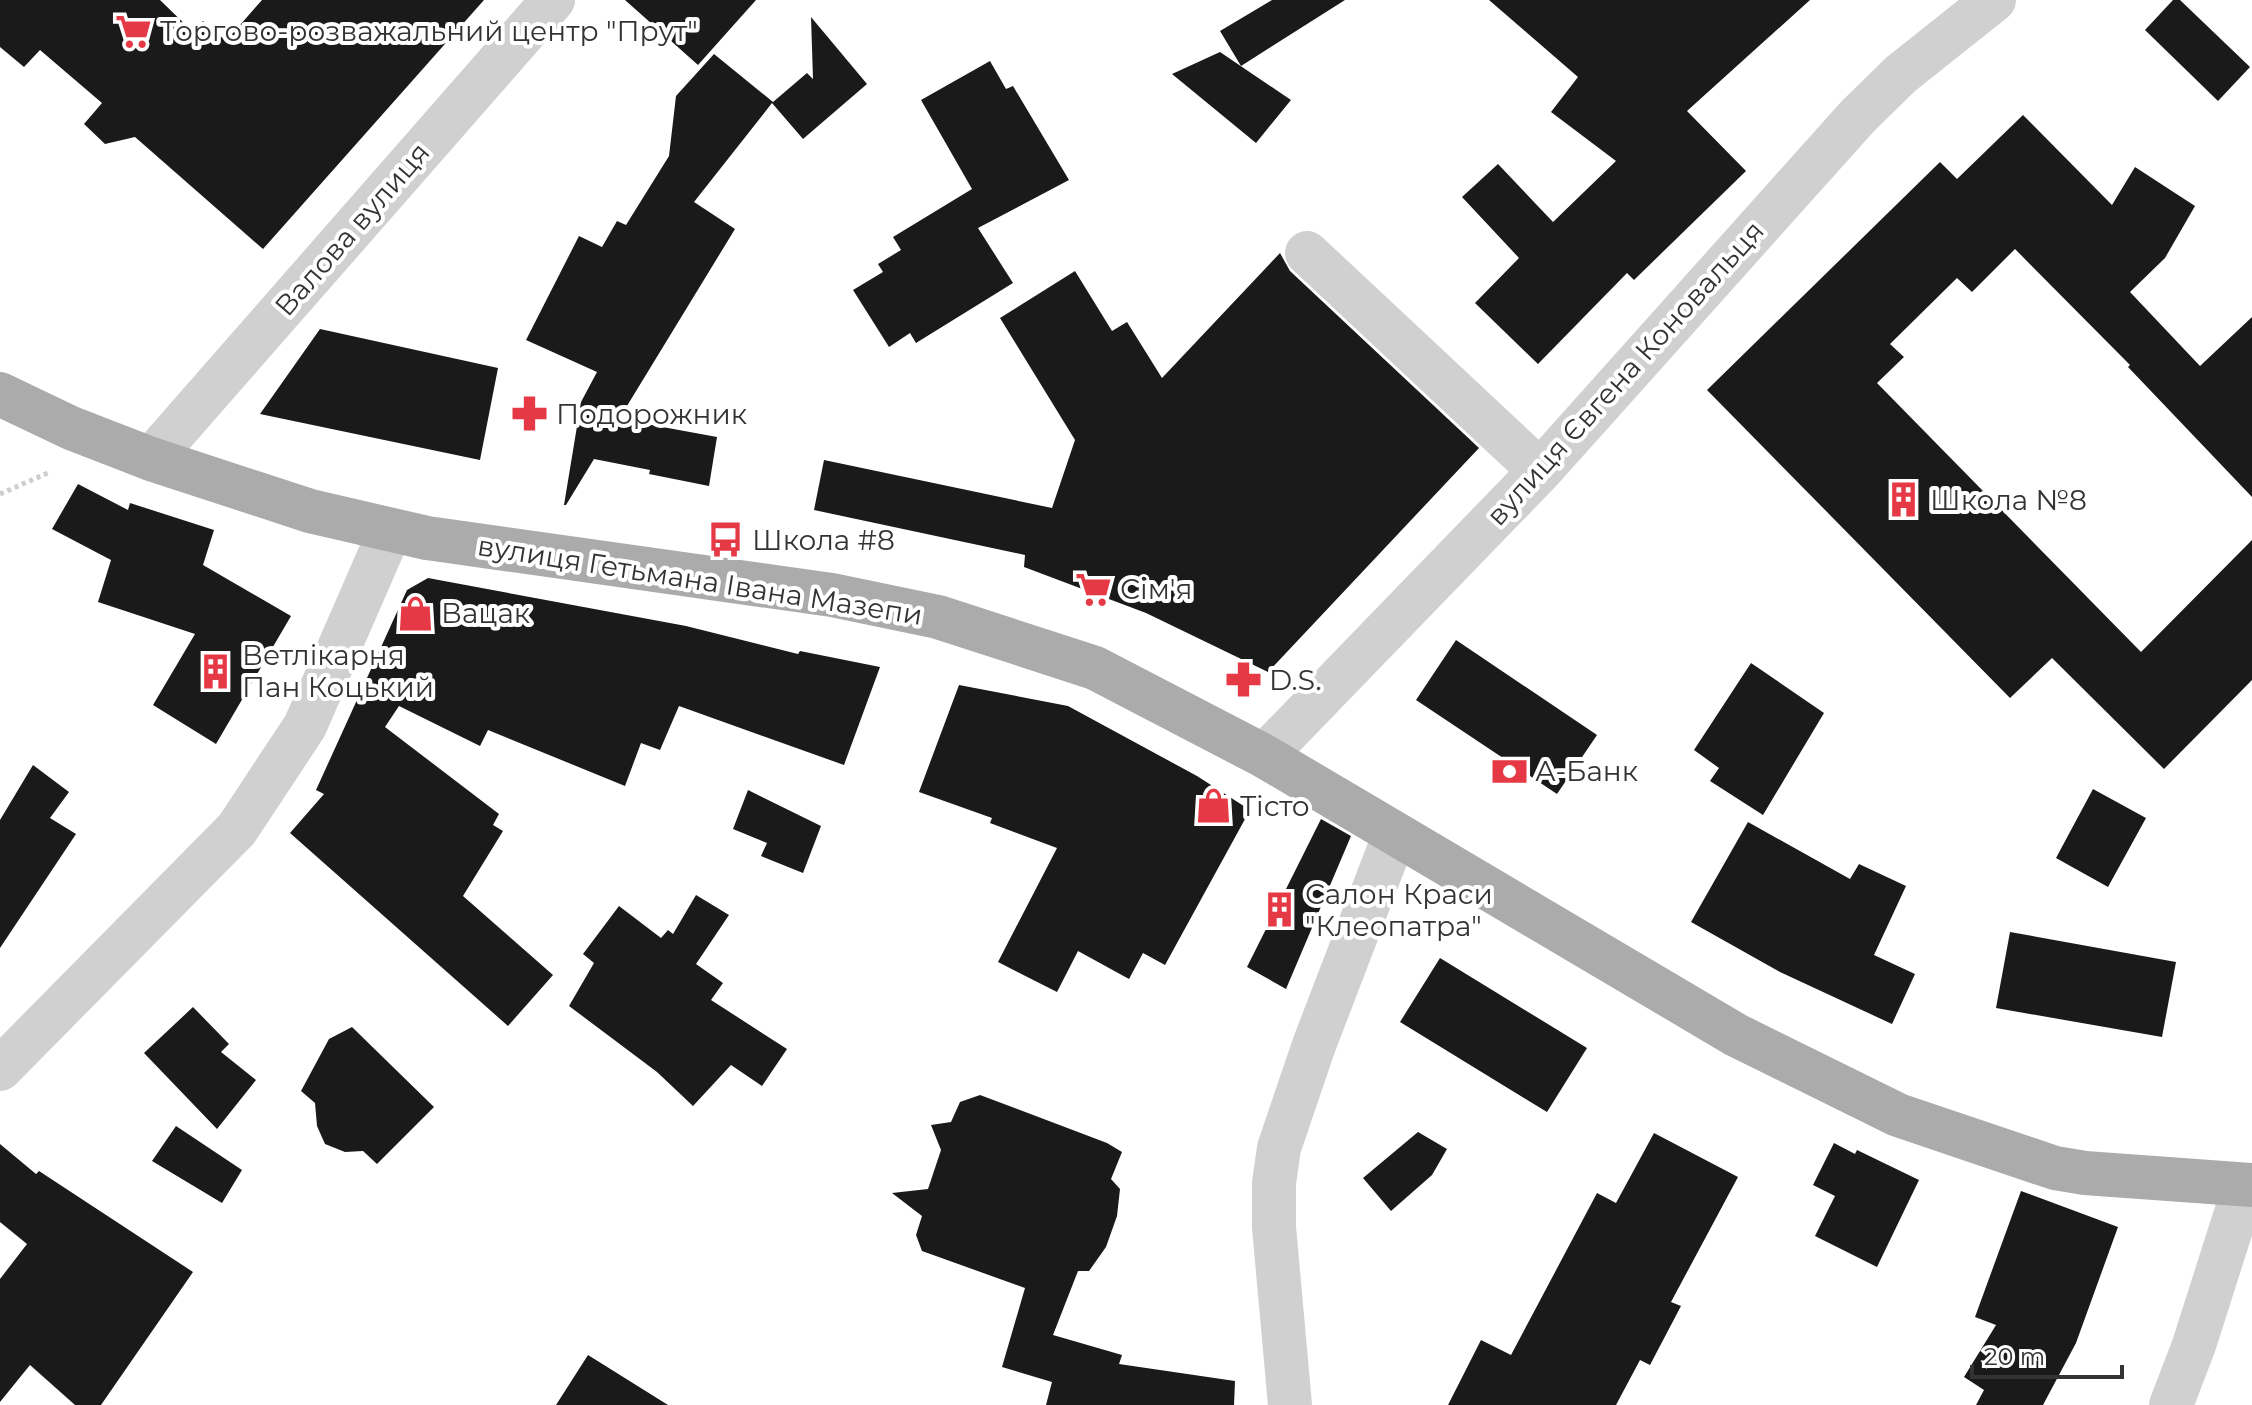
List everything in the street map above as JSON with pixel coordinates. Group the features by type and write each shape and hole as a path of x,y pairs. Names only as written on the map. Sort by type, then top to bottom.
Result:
{"main road":[{"name":"вулиця Гетьмана Івана Мазепи","path":"0,394 71,428 151,459 310,511 427,538 832,595 938,617 1095,668 1264,756 1736,1035 1898,1115 2055,1168 2248,1185"}],"street":[{"name":"Валова вулиця","path":"151,459 553,0"},
{"name":"вулиця Євгена Коновальця","path":"1264,756 1540,471 1858,116 1901,74 1994,0"},
{"path":"1307,253 1540,471"},
{"path":"0,1069 237,829 305,726 390,531"},
{"path":"1290,1405 1274,1227 1274,1183 1279,1148 1304,1073 1395,834"},
{"path":"2171,1405 2248,1185"}],"path":[{"path":"0,494 56,469"}],"building":[{"path":"0,0 160,0 194,33 203,21 226,41 262,0 484,0 263,249 135,137 105,144 84,124 102,103 40,50 24,67 0,47"},
{"path":"625,0 756,0 698,65"},
{"path":"1272,0 1345,0 1241,66 1220,31"},
{"path":"1489,0 1810,0 1687,111 1746,171 1634,280 1627,273 1538,364 1475,303 1519,258 1462,197 1498,164 1553,222 1616,161 1551,112 1578,77"},
{"path":"2173,0 2180,0 2250,67 2218,101 2145,30"},
{"path":"811,17 867,84 803,139 772,103 694,202 735,229 619,419 717,437 709,486 594,459 564,505 581,402 597,372 526,340 579,236 602,247 617,221 626,225 669,156 676,96 714,54 773,102 807,73 813,79"},
{"path":"1220,52 1291,100 1256,143 1172,74"},
{"path":"990,61 1006,89 1013,86 1069,180 978,228 1013,283 916,343 910,333 889,347 853,290 883,272 878,264 901,250 893,237 972,189 921,100"},
{"name":"Школа №8","path":"2023,115 2112,205 2135,167 2195,206 2165,258 2130,292 2200,366 2252,317 2252,497 2128,367 2130,365 2015,249 1972,292 1957,278 1890,344 1904,357 1877,383 2141,652 2252,540 2252,680 2164,769 2052,658 2010,698 1707,390 1940,162 1957,179"},
{"path":"1280,253 1290,271 1479,448 1268,672 1146,613 1024,567 1025,555 814,510 824,460 1052,508 1075,440 1000,318 1075,271 1112,331 1127,322 1162,378"},
{"path":"320,329 498,368 480,460 260,414"},
{"path":"78,484 128,510 130,503 214,530 203,565 291,616 216,744 153,705 195,634 98,602 111,560 52,529"},
{"path":"428,578 686,626 798,654 800,651 880,667 844,765 679,706 660,750 641,743 625,786 488,730 480,746 399,706 385,727 499,814 493,825 503,831 463,896 553,975 508,1026 290,833 324,794 316,790 407,590"},
{"path":"1456,640 1597,735 1557,794 1416,700"},
{"path":"1751,663 1824,713 1763,815 1710,781 1719,768 1694,750"},
{"path":"959,685 1068,706 1197,776 1250,810 1165,965 1143,953 1129,979 1078,951 1057,992 998,962 1057,848 990,823 992,818 919,792"},
{"path":"33,765 69,792 50,818 76,834 0,948 0,820"},
{"path":"2093,789 2146,818 2108,887 2056,858"},
{"path":"748,790 821,826 803,873 761,856 767,843 733,829"},
{"path":"1321,819 1351,836 1286,989 1247,967"},
{"path":"1748,822 1850,879 1859,864 1906,886 1874,955 1915,974 1892,1024 1780,972 1691,922"},
{"path":"696,895 729,915 696,964 723,983 711,1000 787,1049 762,1086 731,1065 693,1106 657,1072 569,1006 594,963 583,954 619,906 661,938 668,930 673,934"},
{"path":"2010,932 2176,962 2162,1037 1996,1008"},
{"path":"1440,958 1587,1048 1547,1112 1400,1022"},
{"path":"193,1007 229,1044 221,1052 256,1080 217,1129 144,1053"},
{"path":"352,1027 434,1107 377,1164 363,1151 345,1152 325,1144 317,1126 315,1103 301,1091 329,1039"},
{"path":"980,1095 1107,1143 1122,1152 1111,1179 1120,1189 1117,1216 1106,1247 1089,1271 1078,1271 1053,1335 1122,1355 1119,1364 1235,1381 1234,1405 1046,1405 1052,1382 1002,1367 1025,1288 922,1251 916,1235 922,1216 892,1193 928,1189 941,1150 931,1125 951,1122 960,1102"},
{"path":"176,1126 242,1170 222,1203 152,1161"},
{"path":"1418,1132 1447,1149 1432,1175 1391,1211 1363,1178"},
{"path":"1654,1133 1738,1177 1671,1302 1681,1306 1650,1365 1640,1360 1616,1405 1448,1405 1481,1340 1511,1355 1597,1193 1616,1203"},
{"path":"1834,1143 1855,1154 1857,1150 1919,1180 1877,1267 1815,1236 1835,1196 1813,1185"},
{"path":"0,1144 36,1174 39,1171 193,1272 101,1405 75,1405 30,1365 0,1402 0,1279 27,1244 0,1222"},
{"path":"2021,1191 2118,1227 2076,1343 2043,1405 1976,1405 1984,1390 1964,1377 1996,1325 1975,1317"},
{"path":"588,1355 668,1405 556,1405"}],"place":[{"name":"Торгово-розважальний центр \"Прут\"","path":"134,31"},
{"name":"Подорожник","path":"530,414"},
{"name":"Школа №8","path":"1904,500"},
{"name":"Школа #8","path":"726,540"},
{"name":"Сім'я","path":"1094,589"},
{"name":"Вацак","path":"415,613"},
{"name":"Ветлікарня Пан Коцький","path":"216,671"},
{"name":"D.S.","path":"1243,680"},
{"name":"А-Банк","path":"1509,771"},
{"name":"Тісто","path":"1214,806"},
{"name":"Салон Краси \"Клеопатра\"","path":"1279,910"}]}
